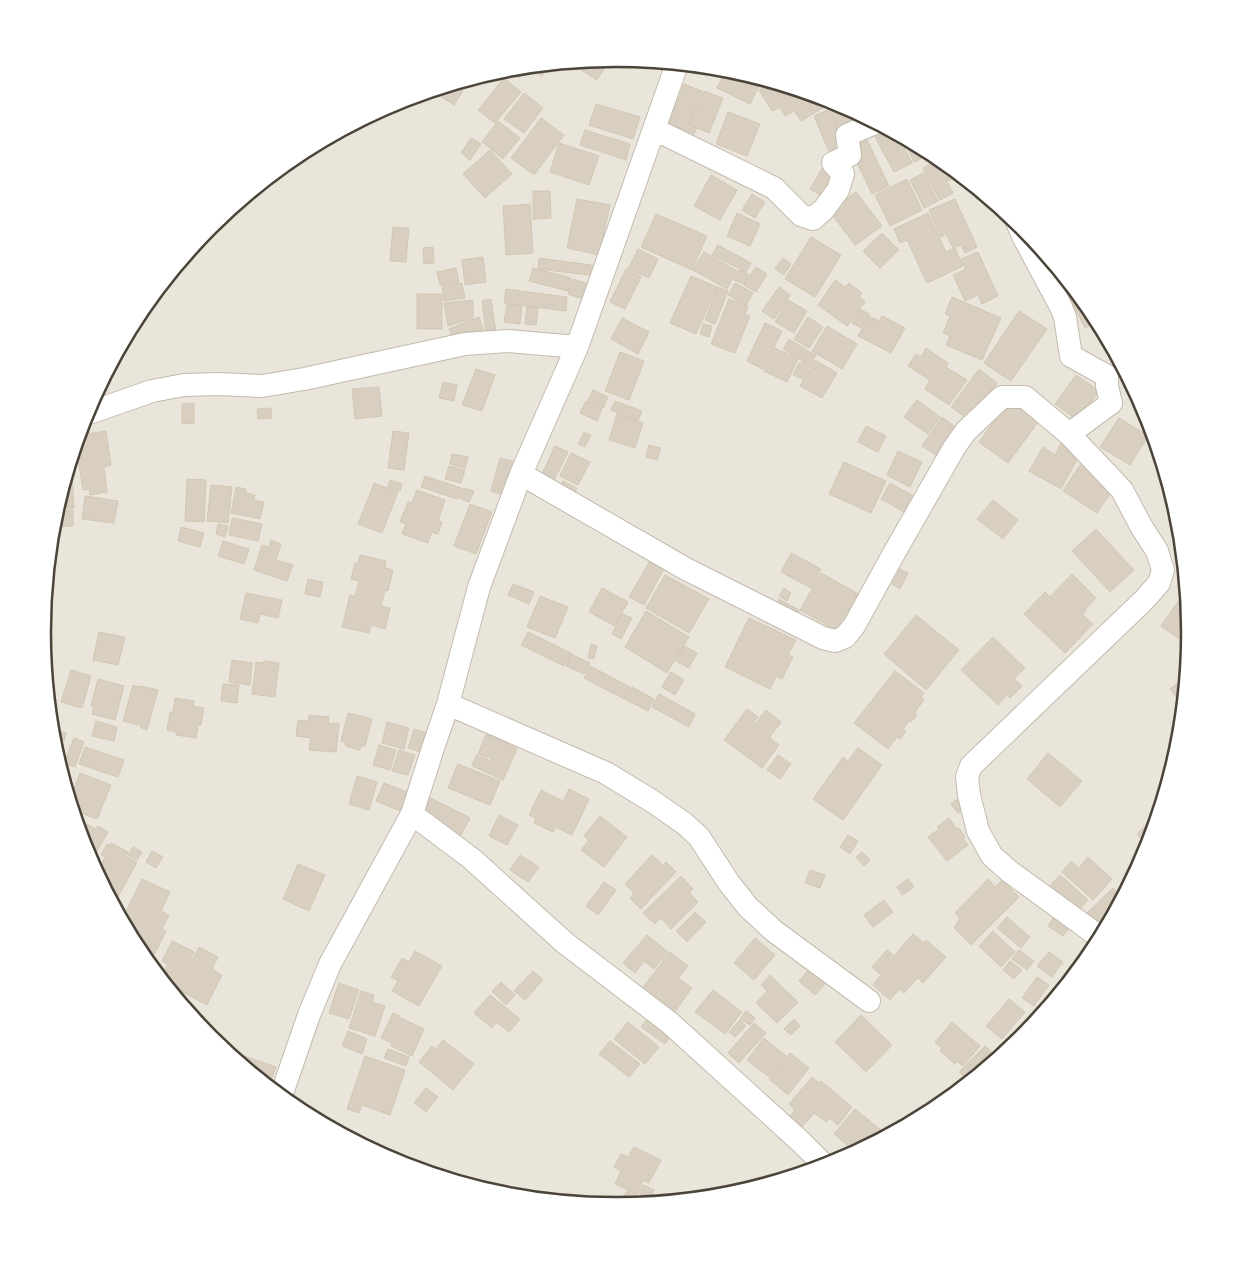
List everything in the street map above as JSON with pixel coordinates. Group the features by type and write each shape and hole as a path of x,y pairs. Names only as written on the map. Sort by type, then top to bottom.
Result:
{"street":[{"path":"283,1089 309,1015 330,964 412,814 448,704 479,587 521,474 577,348 675,70"},
{"path":"654,129 774,188 801,215 813,219 824,209 838,190 843,174 833,163 850,155 847,135 867,126"},
{"path":"1029,247 1065,317 1070,356 1107,376 1111,403 1069,434"},
{"path":"97,410 152,391 176,386 218,384 262,386 304,379 465,344 508,341 577,348"},
{"path":"521,474 686,569 823,638 835,642 845,637 854,626 892,555 954,448 966,431 1002,397 1025,397 1069,434 1122,490 1157,552 1163,570 1159,583 1144,600 971,766 967,777 978,831 992,856 1008,871 1095,933"},
{"path":"448,704 606,773 685,824 699,838 729,883 748,907 774,931 869,1001"},
{"path":"412,814 472,859 566,943 670,1023 802,1142 819,1160"}],"shaded area":[{"path":"580,68 653,68 690,72 727,78 798,97 833,110 899,143 961,184 989,208 1016,233 1065,288 1106,350 1123,382 1139,416 1162,486 1171,522 1181,596 1181,669 1177,706 1171,743 1152,814 1139,849 1106,915 1065,977 1041,1005 1016,1032 961,1081 899,1122 867,1139 833,1155 763,1178 727,1187 653,1197 580,1197 543,1193 506,1187 435,1168 400,1155 334,1122 272,1081 244,1057 217,1032 168,977 127,915 110,883 94,849 71,779 62,743 52,669 52,596 56,559 62,522 81,451 94,416 127,350 168,288 192,260 217,233 272,184 334,143 366,126 400,110 470,87 506,78"}],"building":[{"path":"605,67 597,80 579,68"},
{"path":"722,77 759,86 750,104 717,88"},
{"path":"503,79 521,92 495,123 478,110"},
{"path":"684,84 702,91 689,125 697,128 694,134 669,124"},
{"path":"764,87 824,107 801,121 794,111 785,116 780,107 772,111 759,90"},
{"path":"461,90 463,91 454,105 439,96"},
{"path":"704,91 723,98 709,133 690,125"},
{"path":"524,93 543,108 524,133 504,119"},
{"path":"596,104 640,117 633,139 589,125"},
{"path":"830,109 849,155 833,161 814,116"},
{"path":"832,110 859,122 860,125 841,133"},
{"path":"728,112 760,124 747,156 716,144"},
{"path":"541,118 564,135 534,175 511,158"},
{"path":"498,121 520,138 503,159 482,142"},
{"path":"585,130 630,144 626,160 580,145"},
{"path":"879,132 903,146 912,163 894,172 874,135"},
{"path":"471,138 481,144 470,160 461,153"},
{"path":"867,140 889,186 872,194 850,148"},
{"path":"559,143 599,156 589,185 550,172"},
{"path":"907,148 923,158 914,162"},
{"path":"490,150 512,174 485,198 463,174"},
{"path":"932,163 941,170 953,193 940,200 923,168"},
{"path":"823,167 839,176 826,198 810,189"},
{"path":"944,172 953,178 948,181"},
{"path":"924,173 938,201 924,208 910,180"},
{"path":"711,175 737,190 720,220 694,206"},
{"path":"907,179 922,210 890,226 875,195"},
{"path":"533,191 550,191 551,218 533,219"},
{"path":"856,192 882,226 855,245 830,212"},
{"path":"752,194 765,202 755,218 742,210"},
{"path":"577,199 610,205 599,255 567,248"},
{"path":"955,199 977,247 965,253 961,245 953,248 946,234 941,237 929,210"},
{"path":"530,204 533,253 506,255 503,206"},
{"path":"737,213 760,224 750,246 727,236"},
{"path":"928,213 946,252 955,248 963,266 927,283 907,240 900,243 894,229"},
{"path":"656,214 707,236 692,270 641,247"},
{"path":"393,227 409,228 406,262 390,261"},
{"path":"882,233 899,250 880,268 863,251"},
{"path":"811,237 841,255 815,297 785,279"},
{"path":"718,245 751,263 746,272 712,255"},
{"path":"433,247 434,263 424,264 423,248"},
{"path":"638,249 658,259 649,278 628,269"},
{"path":"704,252 737,271 727,289 693,270"},
{"path":"978,252 998,296 982,304 978,295 965,301 953,275 966,269 961,259"},
{"path":"483,257 486,282 465,285 462,260"},
{"path":"539,258 598,266 597,276 538,269"},
{"path":"783,258 791,264 784,275 775,269"},
{"path":"756,267 767,274 756,292 744,285"},
{"path":"456,268 459,282 440,285 437,272"},
{"path":"533,268 571,278 568,291 529,281"},
{"path":"626,269 641,277 625,309 610,302"},
{"path":"739,270 749,274 744,284 734,280"},
{"path":"691,276 717,287 696,334 670,323"},
{"path":"1055,276 1064,286 1060,288"},
{"path":"573,279 594,286 589,301 568,294"},
{"path":"835,280 845,287 849,283 862,293 859,297 865,302 847,326 818,305"},
{"path":"462,283 465,298 444,301 442,286"},
{"path":"735,283 753,293 746,305 728,295"},
{"path":"718,287 728,291 715,324 705,320"},
{"path":"779,287 790,295 774,319 762,311"},
{"path":"506,289 567,297 566,311 504,303"},
{"path":"1068,292 1090,325 1085,328"},
{"path":"417,294 442,294 442,329 417,329"},
{"path":"952,297 1001,318 982,360 946,345 950,336 943,333 950,316 945,314"},
{"path":"491,299 496,332 486,333 482,301"},
{"path":"729,299 748,306 745,314 750,316 735,353 711,344"},
{"path":"473,300 473,318 448,326 444,303"},
{"path":"788,300 807,311 794,333 775,322"},
{"path":"507,304 522,306 520,324 504,322"},
{"path":"527,306 538,308 536,325 525,324"},
{"path":"860,309 869,314 861,328 852,323"},
{"path":"1019,311 1047,329 1011,381 984,363"},
{"path":"869,316 879,321 882,316 905,328 891,353 858,336"},
{"path":"479,317 484,332 455,343 449,329"},
{"path":"808,317 823,327 809,348 794,339"},
{"path":"622,318 649,332 638,354 611,339"},
{"path":"765,323 782,331 763,369 747,361"},
{"path":"703,324 712,326 709,337 700,334"},
{"path":"827,326 857,344 842,369 812,351"},
{"path":"789,339 807,350 801,360 783,349"},
{"path":"775,348 798,359 787,382 764,371"},
{"path":"926,348 948,363 946,367 967,380 949,405 925,389 930,380 908,366 916,354 921,357"},
{"path":"808,351 816,355 809,367 801,362"},
{"path":"620,352 644,361 629,400 605,391"},
{"path":"815,360 837,373 822,398 800,386"},
{"path":"799,363 808,368 803,379 793,375"},
{"path":"476,369 495,375 482,411 462,405"},
{"path":"979,369 997,383 969,420 951,407"},
{"path":"1076,375 1099,391 1078,421 1055,404"},
{"path":"443,382 457,385 454,401 439,398"},
{"path":"379,387 382,416 355,419 352,389"},
{"path":"593,390 608,397 603,408 588,401"},
{"path":"917,400 940,417 928,434 904,417"},
{"path":"1009,400 1039,421 1008,463 979,442"},
{"path":"586,401 602,409 597,421 580,413"},
{"path":"615,401 642,411 638,421 611,410"},
{"path":"194,403 194,423 182,424 182,404"},
{"path":"271,408 272,418 258,419 257,409"},
{"path":"617,414 643,423 635,448 609,440"},
{"path":"942,417 958,429 939,457 922,446"},
{"path":"1119,418 1146,435 1147,438 1130,465 1100,447"},
{"path":"866,426 886,436 878,452 858,442"},
{"path":"106,431 111,465 104,467 107,492 90,495 89,489 83,490 78,460 87,434"},
{"path":"393,431 409,433 404,470 388,468"},
{"path":"584,432 591,435 585,447 578,444"},
{"path":"1061,443 1080,454 1061,489 1029,471 1043,447 1055,455"},
{"path":"649,445 661,448 657,460 646,457"},
{"path":"555,446 568,452 553,482 541,476"},
{"path":"898,451 922,462 910,487 887,475"},
{"path":"571,453 590,462 578,485 560,476"},
{"path":"452,454 468,457 465,468 450,464"},
{"path":"500,458 515,462 505,495 491,491"},
{"path":"844,462 886,481 871,513 829,494"},
{"path":"1080,465 1114,488 1097,513 1063,491"},
{"path":"449,466 465,470 461,483 445,479"},
{"path":"425,476 461,488 457,499 421,487"},
{"path":"187,479 206,480 204,522 185,521"},
{"path":"390,480 402,484 400,491 388,487"},
{"path":"72,481 74,508 65,509"},
{"path":"563,481 577,488 573,497 559,490"},
{"path":"374,483 398,492 382,533 358,524"},
{"path":"890,483 917,498 908,514 881,499"},
{"path":"211,485 232,487 228,523 207,521"},
{"path":"236,487 246,489 246,493 255,495 254,500 264,502 260,519 231,513"},
{"path":"463,488 474,491 469,502 459,498"},
{"path":"417,490 445,500 438,521 442,522 438,534 432,532 428,543 402,534 406,524 400,522 408,502 412,503"},
{"path":"85,496 118,501 114,523 82,519"},
{"path":"993,500 1018,520 1003,539 977,519"},
{"path":"470,504 492,512 476,554 454,546"},
{"path":"65,510 73,510 73,526 61,527"},
{"path":"232,518 262,524 258,541 229,535"},
{"path":"218,524 228,526 225,537 216,534"},
{"path":"181,527 204,533 200,547 178,541"},
{"path":"1096,529 1134,570 1110,592 1072,551"},
{"path":"271,540 281,544 276,560 293,565 287,581 254,570 262,545 269,547"},
{"path":"223,541 249,549 244,564 218,556"},
{"path":"791,553 821,569 811,588 781,572"},
{"path":"360,555 386,561 385,568 393,570 388,591 385,590 381,606 390,608 385,629 371,625 369,633 342,627 350,595 355,597 359,581 351,579 355,563 358,563"},
{"path":"651,559 665,567 644,605 629,597"},
{"path":"900,569 908,573 900,589 892,584"},
{"path":"821,573 862,596 841,633 800,610"},
{"path":"1072,574 1096,598 1083,615 1093,624 1065,653 1024,614 1045,592 1050,597"},
{"path":"665,575 709,599 689,633 646,608"},
{"path":"308,579 323,582 320,597 305,594"},
{"path":"513,584 534,592 529,604 508,595"},
{"path":"602,588 628,602 615,626 589,612"},
{"path":"784,588 791,593 787,601 779,596"},
{"path":"246,593 282,600 278,618 260,614 258,623 240,619"},
{"path":"540,596 568,607 555,638 527,627"},
{"path":"1181,597 1182,641 1161,626"},
{"path":"779,599 799,610 795,618 775,607"},
{"path":"646,611 689,637 667,673 625,647"},
{"path":"622,614 632,618 621,639 612,634"},
{"path":"916,615 959,650 926,690 884,654"},
{"path":"749,618 796,640 788,655 793,657 782,679 776,676 770,689 725,667"},
{"path":"99,632 125,637 118,665 93,660"},
{"path":"528,632 571,653 564,666 521,645"},
{"path":"993,637 1025,668 1014,679 1022,686 1010,698 1007,695 998,705 961,670"},
{"path":"591,644 597,646 594,659 588,658"},
{"path":"684,646 697,653 689,668 676,661"},
{"path":"571,654 590,663 584,674 566,666"},
{"path":"232,660 252,663 250,685 229,682"},
{"path":"264,661 279,663 275,697 252,694 256,662 263,663"},
{"path":"590,666 630,687 624,699 584,678"},
{"path":"71,670 91,676 82,708 61,702"},
{"path":"895,671 924,693 921,697 924,700 914,713 917,715 903,729 906,731 900,739 897,737 888,749 854,723"},
{"path":"671,672 684,680 675,695 662,687"},
{"path":"98,679 124,686 115,720 92,714 94,707 91,706"},
{"path":"1178,683 1179,685 1178,700 1170,689"},
{"path":"223,684 239,685 237,703 221,701"},
{"path":"133,685 158,690 147,730 140,727 141,723 138,723 138,725 123,721"},
{"path":"632,687 654,699 648,711 625,699"},
{"path":"659,694 695,714 689,727 652,707"},
{"path":"175,698 194,701 193,706 204,708 196,738 176,735 176,732 167,730 170,712 173,713"},
{"path":"747,709 758,717 754,721 772,734 770,738 779,745 762,768 724,740"},
{"path":"766,710 781,722 773,733 757,721"},
{"path":"348,713 372,719 365,746 361,746 360,750 345,746 346,742 341,741"},
{"path":"309,715 329,717 328,723 339,724 336,752 309,750 311,738 296,736 298,720 308,721"},
{"path":"96,721 117,727 114,741 92,736"},
{"path":"387,722 409,728 404,749 382,743"},
{"path":"414,729 427,733 420,752 408,748"},
{"path":"60,731 66,733 64,741 62,740"},
{"path":"487,732 519,744 503,780 472,766 476,755 490,761 492,756 490,755 488,758 478,754"},
{"path":"74,738 84,742 75,767 67,764 66,758"},
{"path":"379,745 396,750 390,770 373,765"},
{"path":"85,747 124,760 118,777 79,764"},
{"path":"858,748 882,765 843,820 813,799 843,757 848,761"},
{"path":"399,750 415,755 408,775 392,771"},
{"path":"1048,753 1082,781 1060,807 1027,779"},
{"path":"778,755 791,764 780,779 767,770"},
{"path":"458,764 500,781 490,805 448,788"},
{"path":"80,773 111,785 97,819 81,813 74,789"},
{"path":"357,776 377,782 369,810 349,804"},
{"path":"384,783 412,794 405,813 376,801"},
{"path":"569,789 589,799 572,835 555,827 553,832 534,823 536,818 529,815 541,790 563,801"},
{"path":"960,797 967,806 958,813 951,804"},
{"path":"431,798 470,818 460,837 421,817"},
{"path":"499,815 518,825 507,845 489,836"},
{"path":"600,816 627,837 604,867 581,850 589,840 584,836"},
{"path":"949,818 957,829 959,828 965,837 963,839 968,845 947,861 928,837"},
{"path":"84,823 96,829 98,826 108,832 96,853"},
{"path":"1149,823 1142,840 1137,834"},
{"path":"848,835 858,841 850,854 840,847"},
{"path":"111,843 128,852 126,856 137,862 118,897 101,865 105,857 101,855 107,844 110,845"},
{"path":"133,847 142,852 137,860 128,855"},
{"path":"152,851 163,857 156,868 146,862"},
{"path":"862,852 870,860 864,866 856,857"},
{"path":"520,855 539,867 528,882 510,870"},
{"path":"652,855 663,865 666,862 676,872 641,909 630,898 634,893 625,884"},
{"path":"1088,857 1112,879 1093,900 1062,872 1071,861 1079,868"},
{"path":"298,864 325,875 309,911 283,899"},
{"path":"810,870 825,875 820,888 805,883"},
{"path":"1060,875 1088,900 1077,912 1049,887"},
{"path":"681,876 693,889 689,892 698,902 671,929 661,918 655,924 643,913"},
{"path":"142,879 170,892 161,911 169,915 162,929 166,931 154,955 147,947 126,912"},
{"path":"908,879 914,887 902,895 897,887"},
{"path":"988,879 995,887 1002,880 1019,897 971,945 954,928 960,918 955,913"},
{"path":"604,882 616,890 598,915 586,906"},
{"path":"1113,888 1118,893 1105,917 1098,923 1087,913"},
{"path":"884,900 893,912 873,927 864,915"},
{"path":"695,912 706,922 687,942 676,931"},
{"path":"1007,917 1030,937 1021,948 997,928"},
{"path":"1054,917 1069,928 1063,936 1048,926"},
{"path":"993,931 1015,952 1001,967 979,946"},
{"path":"913,934 924,943 926,940 946,957 923,983 918,978 904,993 899,989 890,1000 873,985 881,975 872,967 887,950 894,956"},
{"path":"647,935 668,952 654,969 644,961 635,973 623,963"},
{"path":"755,938 775,955 754,980 734,963"},
{"path":"172,941 194,952 191,958 193,959 199,947 218,957 212,969 222,975 207,1005 180,991 164,972 168,964 162,961"},
{"path":"1019,950 1034,961 1027,970 1012,959"},
{"path":"415,951 442,966 419,1006 392,991 398,981 391,977 402,958 409,962"},
{"path":"670,952 688,966 678,978 692,988 673,1014 641,990"},
{"path":"1049,952 1063,962 1052,977 1037,966"},
{"path":"1010,961 1022,970 1014,979 1003,970"},
{"path":"809,969 826,983 815,995 799,981"},
{"path":"533,971 543,980 525,1000 514,991"},
{"path":"770,975 798,1002 777,1023 756,1003 767,991 761,985"},
{"path":"1037,977 1049,985 1034,1006 1022,998"},
{"path":"501,982 515,995 506,1005 492,991"},
{"path":"339,983 359,990 349,1019 329,1013"},
{"path":"713,990 742,1012 725,1034 695,1012"},
{"path":"361,991 374,995 372,1002 385,1006 375,1036 349,1028"},
{"path":"490,995 520,1019 509,1032 496,1022 492,1028 474,1013"},
{"path":"1009,999 1025,1012 1002,1039 986,1026"},
{"path":"746,1011 755,1018 750,1025 740,1019"},
{"path":"393,1013 424,1029 412,1056 391,1046 392,1043 381,1038"},
{"path":"861,1015 892,1045 866,1072 835,1042"},
{"path":"649,1017 672,1034 665,1044 641,1027"},
{"path":"794,1019 800,1026 791,1035 784,1029"},
{"path":"740,1020 746,1026 735,1037 729,1032"},
{"path":"628,1022 659,1047 645,1064 614,1039"},
{"path":"952,1022 980,1046 963,1066 957,1061 955,1064 940,1051 942,1048 935,1042"},
{"path":"754,1023 766,1033 739,1063 728,1053"},
{"path":"348,1031 367,1039 362,1054 342,1046"},
{"path":"764,1038 786,1056 769,1077 747,1060"},
{"path":"443,1040 474,1064 453,1090 419,1062 432,1046 436,1049"},
{"path":"610,1041 640,1064 629,1077 599,1054"},
{"path":"985,1046 993,1053 965,1078 959,1072"},
{"path":"388,1049 409,1057 406,1066 384,1058"},
{"path":"790,1053 809,1068 788,1095 769,1079"},
{"path":"242,1056 276,1067 271,1080"},
{"path":"365,1056 405,1070 390,1115 362,1105 359,1113 347,1109"},
{"path":"812,1077 819,1083 821,1081 852,1107 838,1125 829,1118 826,1122 814,1113 802,1127 790,1116 795,1110 789,1104"},
{"path":"426,1088 438,1097 426,1112 414,1103"},
{"path":"855,1109 881,1130 850,1147 834,1134"},
{"path":"634,1147 661,1160 649,1183 643,1180 637,1194 615,1184 621,1171 614,1167 621,1154 628,1157"},
{"path":"643,1185 654,1190 650,1197 639,1193"},
{"path":"627,1191 640,1197 623,1198"}]}
